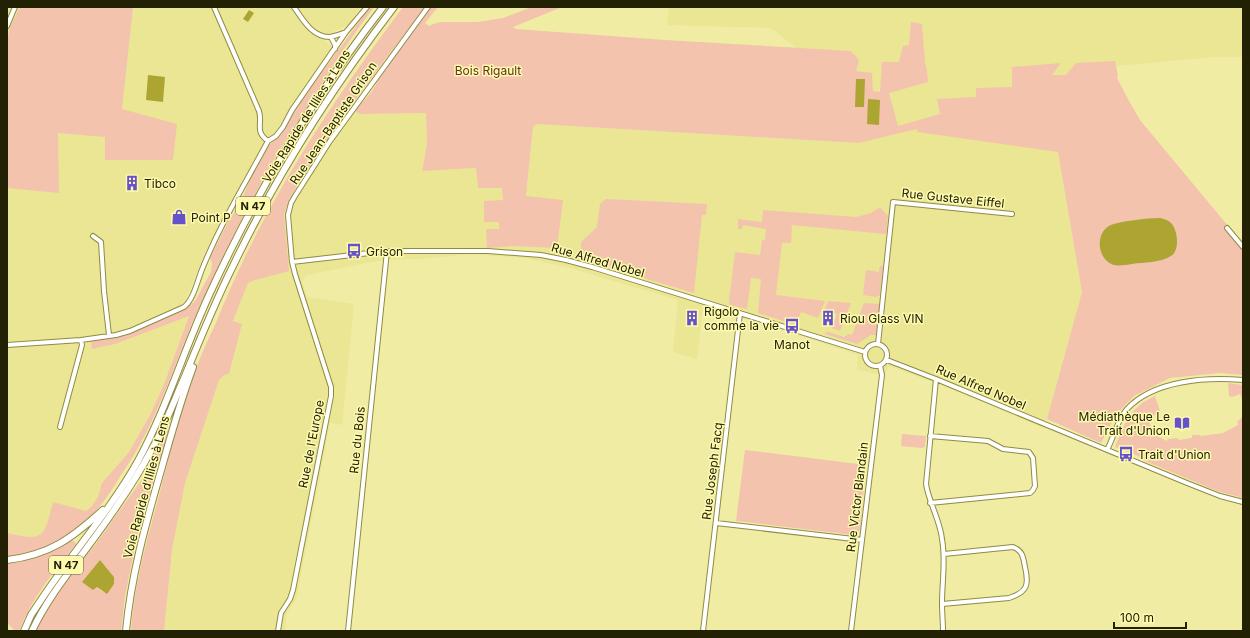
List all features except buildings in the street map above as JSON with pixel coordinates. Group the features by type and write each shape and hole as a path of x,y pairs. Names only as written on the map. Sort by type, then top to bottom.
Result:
{"highway":[{"name":"N 47","path":"24,631 31,615 51,584 112,502 147,443 160,417 201,313 222,266 263,188 297,130 382,7"},
{"name":"Voie Rapide de Illies à Lens","path":"195,351 217,299 239,253 286,165 335,88 394,7"},
{"path":"32,631 42,610 53,593 111,516 149,455 165,424 195,351"},
{"name":"Voie Rapide d’Illies à Lens","path":"126,631 134,576 144,534 179,407 194,364 195,351"},
{"path":"7,560 38,554 66,541 112,502"}],"street":[{"path":"7,26 15,7"},
{"path":"214,7 261,118 259,127 260,132 268,141"},
{"path":"294,7 307,26 315,32 331,37 346,32"},
{"path":"7,345 81,340 130,331 187,305 218,233 268,141 276,136 283,127 292,110 346,32 367,7"},
{"name":"Rue Jean-Baptiste Grison","path":"292,262 288,215 292,203 330,141 428,7"},
{"path":"331,37 335,45 335,49"},
{"name":"Rue Gustave Eiffel","path":"878,344 893,202 1012,214"},
{"path":"1227,228 1243,247"},
{"path":"94,236 101,242 104,291 109,335"},
{"name":"Rue Alfred Nobel","path":"292,262 387,251 520,252 586,265 865,352"},
{"name":"Rue du Bois","path":"348,631 387,251"},
{"name":"Rue de l'Europe","path":"278,631 281,613 290,599 293,590 331,392 331,387 292,262"},
{"name":"Rue Joseph Facq","path":"703,631 740,314"},
{"path":"60,427 82,345 81,340"},
{"path":"878,344 885,348 887,352 887,360 880,366 876,367 870,365 866,359 865,352 869,347 878,344"},
{"name":"Rue Alfred Nobel","path":"887,360 1213,493 1243,502"},
{"name":"Rue Victor Blandain","path":"851,631 882,375 880,366"},
{"path":"936,379 926,484 930,503 938,522 944,554 942,604 943,631"},
{"path":"1107,450 1120,420 1127,410 1136,401 1151,393 1169,386 1189,381 1223,379 1243,380"},
{"path":"930,436 988,441 1003,449 1026,451 1031,454 1035,486 1030,493 930,503"},
{"path":"716,523 862,540"},
{"path":"942,604 1009,598 1018,595 1024,590 1028,581 1023,554 1019,549 1013,547 944,554"}],"shaded area":[{"path":"7,7 361,7 348,25 330,33 324,41 332,46 332,49 296,98 274,135 263,144 244,177 204,255 185,302 189,315 163,387 150,415 129,452 102,483 98,497 91,507 66,527 39,541 7,540"},
{"path":"669,7 1243,7 1243,57 1215,57 1116,66 1047,86 1082,292 1047,419 1043,428 957,391 889,366 885,375 857,370 858,355 802,336 703,306 697,359 673,352 678,300 570,268 525,258 471,254 420,259 383,260 306,275 302,281 307,297 354,304 342,425 330,423 296,600 287,612 285,631 164,631 172,550 185,483 219,380 224,375 229,374 242,324 233,321 248,283 255,280 285,225 284,215 291,196 350,109 360,114 426,113 427,144 422,171 476,168 478,188 527,189 533,127 537,124 858,143 851,51 796,48 770,28 667,25"},
{"path":"249,10 254,13 248,22 243,19"},
{"path":"148,75 165,77 163,102 146,100"},
{"path":"856,79 865,79 864,107 855,107"},
{"path":"868,99 880,100 879,125 867,124"},
{"path":"1160,218 1170,222 1175,230 1177,245 1176,250 1171,256 1157,261 1121,265 1114,265 1104,258 1101,253 1100,241 1104,230 1109,226 1126,221"},
{"path":"100,560 114,577 114,584 107,594 97,587 93,590 82,582"}],"green space":[{"path":"20,7 133,7 122,109 177,124 173,160 105,160 105,137 58,133 59,193 7,188 7,43 10,27"},
{"path":"370,7 374,7 342,52 288,136 257,191 232,238 202,301 167,386 142,441 112,489 91,516 63,539 31,553 7,557 7,533 29,537 41,534 45,530 53,502 86,511 91,507 98,497 102,483 129,452 150,415 163,387 189,316 115,344 92,349 91,341 130,333 187,308 195,301 211,272 212,263 210,258 228,222 240,204 251,177 269,145 281,135 303,98"},
{"path":"403,7 425,7 341,120 289,200 284,215 289,271 248,283 233,321 242,324 229,374 224,375 219,380 185,483 172,550 164,631 131,631 138,580 146,546 180,416 202,352 249,248 288,177 368,54"},
{"name":"Bois Rigault","path":"431,7 438,7 425,23 429,26 440,22 478,22 503,18 532,7 562,7 513,27 516,29 665,40 851,51 859,60 856,71 872,73 873,91 880,92 882,62 899,62 903,46 909,45 911,22 922,24 928,82 889,93 898,126 940,114 937,99 976,97 976,88 1012,87 1012,67 1061,63 1052,75 1066,75 1076,63 1115,61 1118,75 1117,78 1140,120 1243,244 1243,375 1220,373 1170,378 1134,396 1116,415 1101,443 1047,419 1082,292 1058,152 917,132 917,129 858,143 537,124 533,127 526,196 563,200 557,248 512,246 487,248 486,229 499,229 499,222 484,222 484,201 503,200 502,188 478,188 476,168 422,171 427,144 426,113 360,114 355,111 373,89"},
{"path":"606,199 707,204 706,215 702,215 694,293 616,270 605,262 581,254 581,242 597,227 600,204"},
{"path":"880,207 888,216 886,234 792,225 791,243 782,243 776,295 825,301 818,318 801,312 796,325 758,313 761,279 751,278 747,309 730,305 729,301 735,252 760,255 762,240 765,240 766,229 743,225 742,229 738,229 738,219 762,222 763,210 856,217 871,213"},
{"path":"880,266 883,266 880,295 876,297 863,295 866,270 879,272"},
{"path":"828,301 851,303 840,331 832,328 837,314 826,310 824,311"},
{"path":"864,303 880,304 876,335 871,335 857,344 825,334 828,332 844,337 849,334 852,335"},
{"path":"1228,383 1243,385 1243,402 1240,394 1232,397 1229,396"},
{"path":"1155,396 1160,411 1156,413 1149,422 1152,432 1166,441 1168,439 1177,438 1179,440 1192,438 1192,435 1201,436 1223,433 1238,425 1237,422 1243,416 1243,498 1217,491 1115,447 1124,425 1134,410 1142,403"},
{"path":"168,428 168,433 138,532 125,596 121,631 36,631 56,595 98,541 142,479","holes":["100,560 114,577 103,592 97,587"]},
{"path":"902,434 926,436 925,447 901,446"},
{"path":"745,450 866,465 860,530 853,535 736,521"},
{"path":"71,540 76,544 37,596 19,631 15,631 7,623 7,562"}],"place":[{"name":"Tibco","path":"132,183"},
{"name":"Point P","path":"179,217"},
{"name":"Grison","path":"354,251"},
{"name":"Rigolo comme la vie","path":"692,318"},
{"name":"Riou Glass VIN","path":"828,318"},
{"name":"Manot","path":"792,326"},
{"name":"Médiathèque Le Trait d'Union","path":"1182,423"},
{"name":"Trait d'Union","path":"1126,454"}]}
